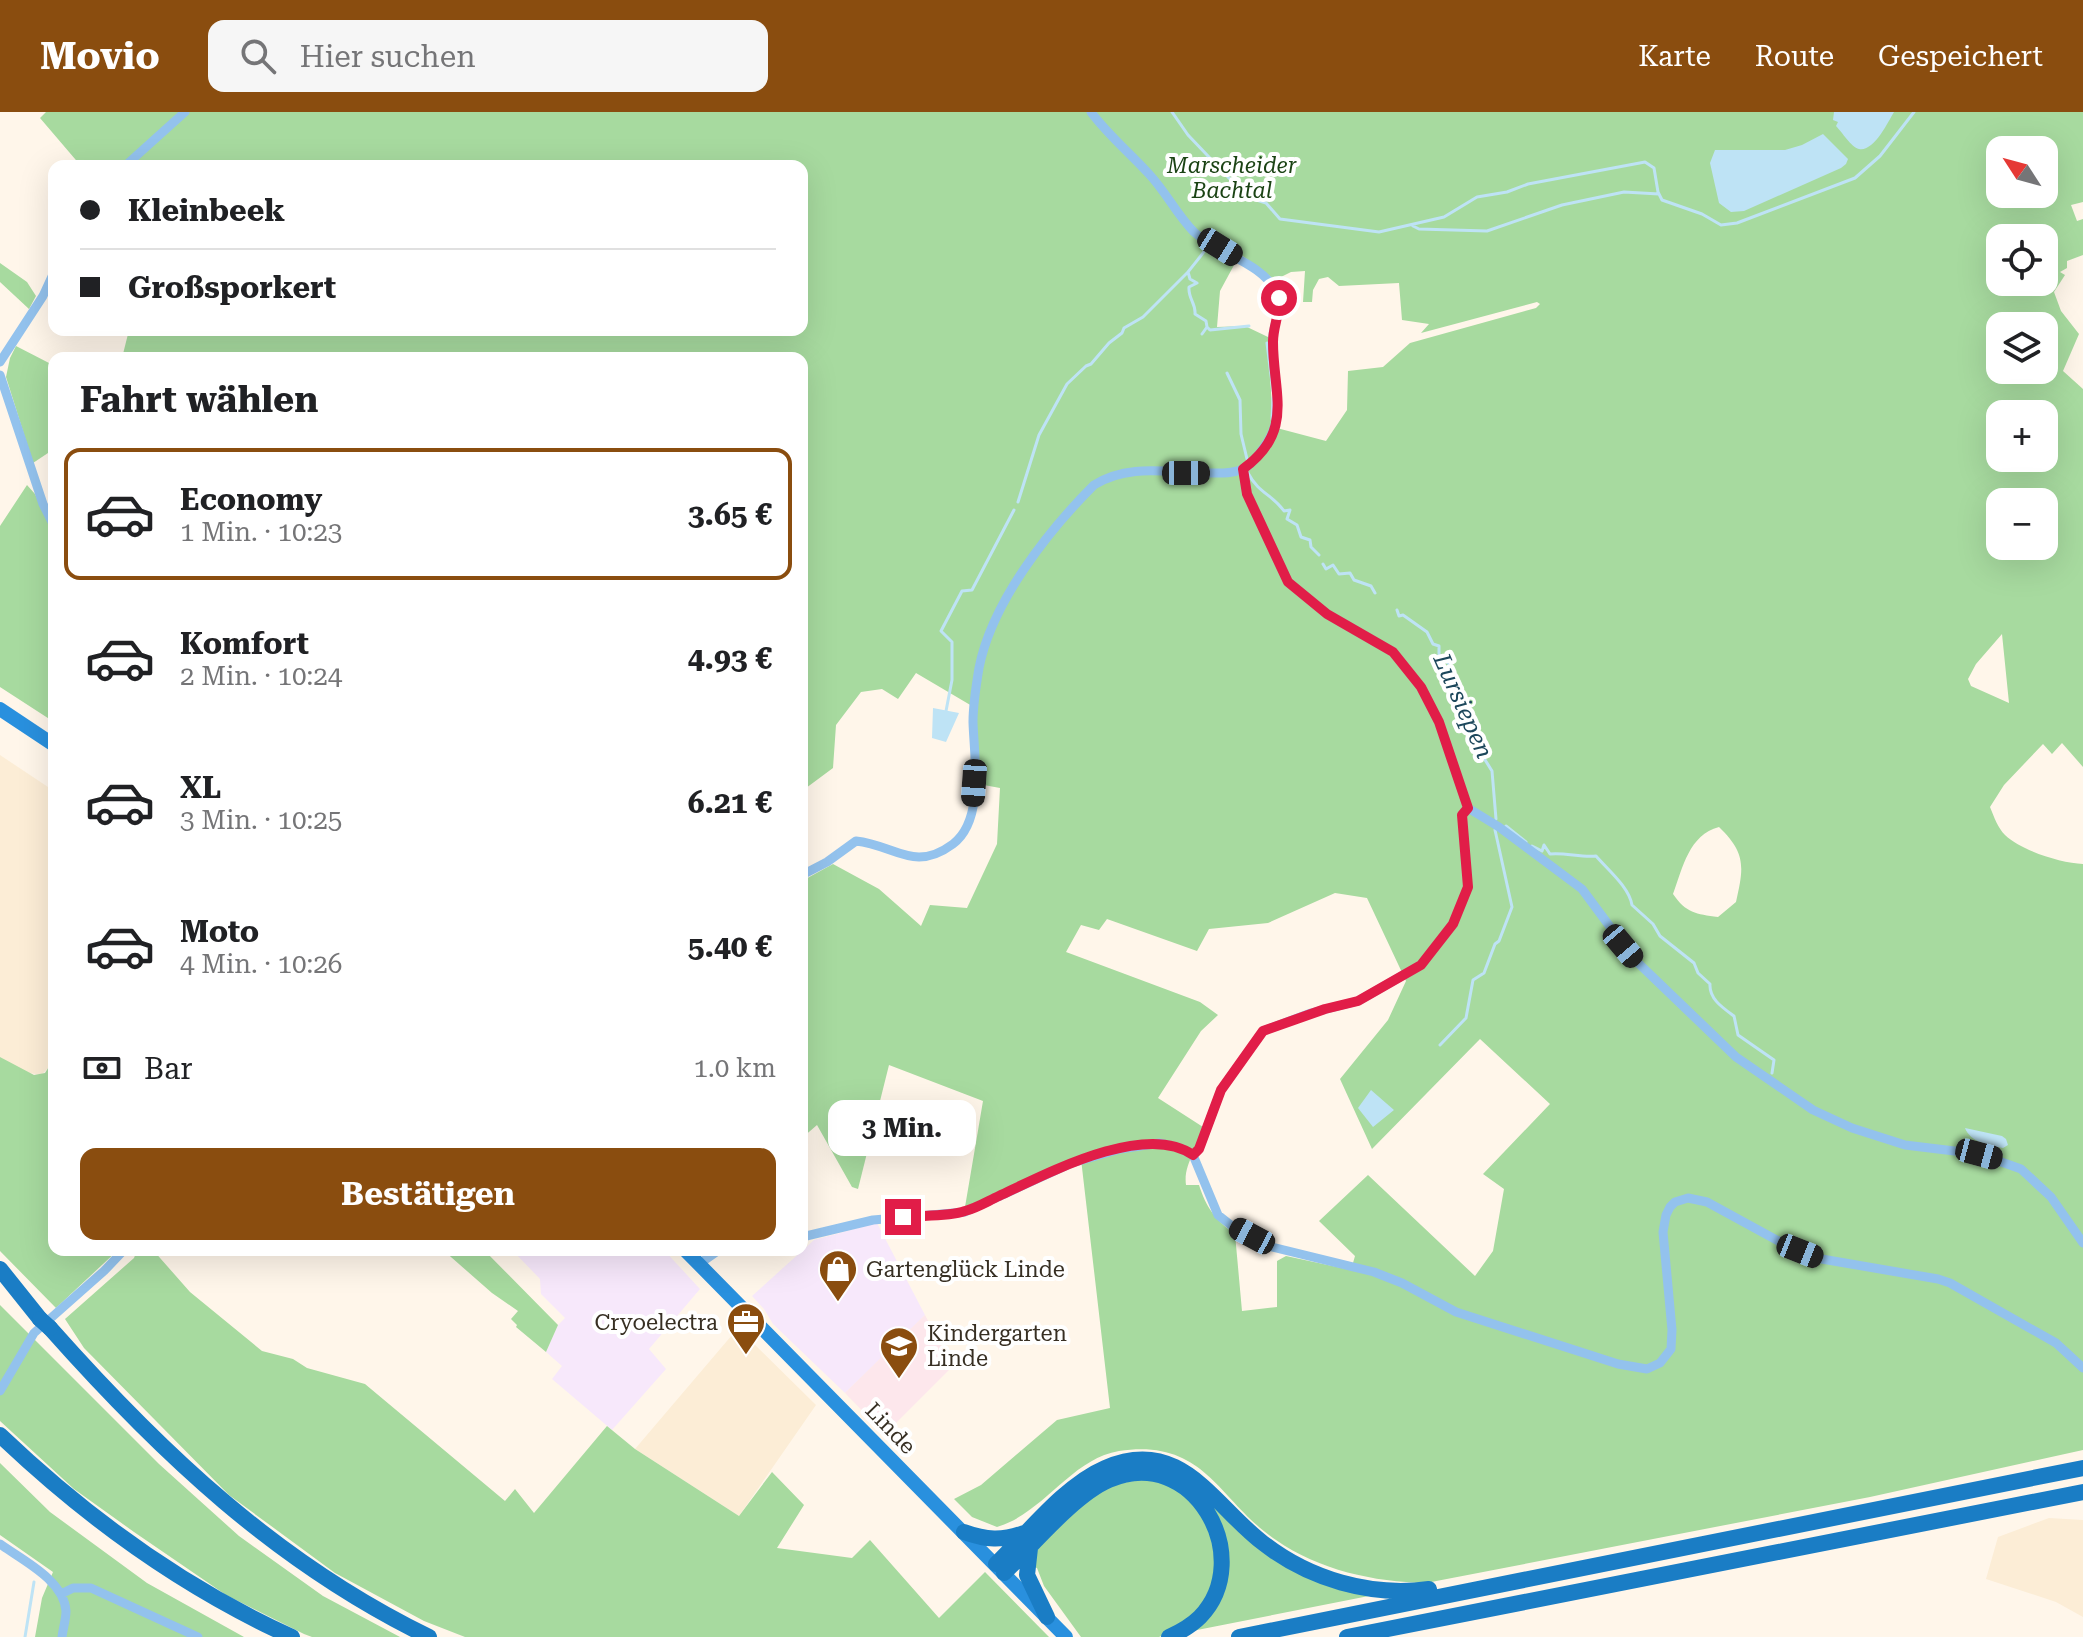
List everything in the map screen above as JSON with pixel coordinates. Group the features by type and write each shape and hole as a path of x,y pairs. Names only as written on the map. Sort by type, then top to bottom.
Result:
{"highway":[{"path":"0,1269 104,1388 227,1507 328,1582 429,1637"},
{"path":"0,1435 55,1486 137,1548 205,1592 292,1637"},
{"path":"1000,1569 1090,1477 1118,1463 1148,1460 1188,1473 1263,1543 1301,1567 1323,1576 1347,1584 1386,1590 1486,1586"},
{"path":"1239,1637 2083,1468"},
{"path":"964,1532 980,1538 1029,1539 1105,1481 1145,1472 1181,1483 1199,1499 1213,1524 1219,1547 1219,1577 1215,1592 1200,1618 1169,1637"},
{"path":"1347,1637 2083,1492"},
{"path":"1029,1539 1027,1575 1047,1617"}],"main road":[{"path":"0,709 48,741"},
{"name":"Linde","path":"691,1256 1066,1637"}],"street":[{"path":"132,160 185,112"},
{"path":"808,872 856,841 873,843 915,858 934,855 963,835 973,810 976,755 974,708 979,666 999,611 1027,566 1094,485 1106,477 1136,470 1226,473 1243,469 1269,441 1278,419 1279,388 1275,380 1273,345 1280,304 1277,292 1242,261 1196,234 1150,175 1104,130 1091,112"},
{"path":"0,362 48,285"},
{"path":"0,375 48,514"},
{"path":"1243,469 1247,494 1288,582 1327,614 1393,652 1421,687 1439,722 1468,808 1499,827 1582,889 1642,967 1742,1062 1813,1110 1852,1128 1905,1145 1979,1154 2021,1169 2051,1197 2083,1243"},
{"path":"1193,1155 1199,1149 1221,1090 1263,1031 1358,1001 1421,965 1458,914 1468,887 1462,815 1468,808"},
{"path":"808,1236 873,1220 965,1212 1072,1163 1120,1149 1160,1143 1193,1155 1218,1215 1272,1247 1374,1272 1456,1312 1618,1364 1647,1369 1667,1356 1672,1339 1662,1242 1666,1215 1675,1202 1697,1199 1816,1258 1950,1283 2056,1343 2083,1368"},
{"path":"0,1391 34,1333 118,1256"},
{"path":"699,1264 710,1256"},
{"path":"0,1544 42,1573 61,1594 66,1611 62,1637"},
{"path":"61,1594 73,1588 91,1588 198,1637"}],"shaded area":[{"path":"0,755 48,787 48,1068 41,1075 25,1072 0,1057"},
{"name":"Gartenglück Linde","path":"877,1223 925,1315 845,1393 773,1324 752,1296 796,1256 808,1256 808,1245 814,1240"},
{"path":"518,1256 670,1256 700,1289 649,1349 666,1369 612,1430 552,1379 562,1366 546,1352 558,1325 565,1318 541,1294 540,1279"},
{"name":"Kindergarten Linde","path":"925,1315 952,1367 885,1434 845,1393"},
{"path":"738,1328 816,1405 739,1516 635,1449"},
{"path":"2049,1518 2083,1520 2083,1617 2056,1602 1986,1579 1998,1537"}],"green space":[{"name":"Marscheider Bachtal","path":"46,112 2083,112 2083,202 2071,205 2077,221 2083,219 2083,255 2067,261 2067,268 2060,272 2065,275 2058,286 2058,224 1986,224 1986,296 2055,296 2061,311 2079,334 2063,371 2083,389 2083,767 2062,743 2052,754 2043,744 2004,785 1990,807 2000,829 2012,841 2042,855 2083,864 2083,1450 1870,1497 1426,1583 1367,1577 1310,1559 1276,1540 1256,1524 1192,1463 1172,1454 1148,1449 1119,1451 1086,1464 1029,1510 997,1527 972,1517 954,1499 981,1485 1057,1420 1110,1408 1081,1159 965,1207 983,1101 889,1065 858,1189 852,1187 817,1125 808,1133 808,878 833,864 879,889 921,926 930,905 967,908 997,844 1000,788 973,783 972,706 916,673 898,699 882,689 861,692 836,725 833,768 808,787 808,352 124,352 128,336 808,336 808,160 76,160 40,118","holes":["1240,254 1275,280 1291,272 1305,271 1303,302 1312,302 1313,290 1319,279 1328,277 1339,286 1399,283 1402,320 1429,324 1421,333 1537,302 1540,304 1536,308 1410,343 1383,367 1348,371 1347,410 1326,441 1273,427 1268,337 1245,326 1217,327 1220,291","2002,634 2009,703 1971,686 1968,679 1976,664","1719,827 1734,845 1741,861 1736,902 1718,917 1692,912 1673,894 1688,853 1709,831","1335,893 1367,898 1406,981 1388,1020 1340,1079 1372,1149 1480,1039 1550,1104 1483,1174 1504,1189 1493,1251 1475,1276 1368,1175 1319,1221 1355,1256 1351,1270 1286,1256 1277,1261 1277,1307 1242,1311 1235,1234 1212,1212 1199,1185 1186,1185 1189,1163 1203,1127 1158,1098 1201,1031 1218,1015 1200,1002 1066,952 1081,925 1099,930 1107,919 1197,951 1209,929 1268,923"]},
{"path":"0,263 27,282 36,296 29,309 0,282"},
{"path":"16,346 48,362 48,453 33,463 6,377"},
{"path":"27,485 48,521 48,718 0,687 0,526"},
{"path":"0,1057 34,1075 45,1073 48,1068 48,1256 112,1256 56,1308 0,1251"},
{"path":"158,1256 190,1292 262,1351 293,1359 307,1368 365,1384 505,1501 515,1489 534,1513 607,1426 635,1449 739,1516 772,1472 804,1505 777,1548 852,1558 870,1540 939,1618 985,1572 1049,1637 465,1637 424,1621 335,1573 229,1495 84,1348 65,1319 134,1258"},
{"path":"450,1256 490,1256 558,1325 546,1352 516,1327 511,1319 518,1311"},
{"path":"0,1305 159,1464 239,1536 323,1596 400,1637 312,1637 304,1634 226,1595 74,1489 0,1421"},
{"path":"0,1463 50,1512 147,1583 244,1637 35,1637 42,1598 53,1572 0,1535"},
{"path":"1137,1464 1159,1467 1192,1483 1247,1535 1291,1565 1336,1583 1384,1593 1192,1631 1213,1609 1223,1589 1227,1557 1223,1535 1200,1495 1183,1481 1163,1472 1141,1468 1117,1472 1089,1487 1061,1509 1013,1558 1010,1555 1083,1486 1118,1468"},
{"path":"1151,1478 1184,1494 1199,1508 1213,1541 1214,1576 1210,1591 1191,1618 1159,1637 1081,1637 1044,1586 1037,1568 1031,1566 1036,1550 1084,1503 1110,1485"}],"water":[{"path":"1834,112 1894,112 1875,141 1865,149 1859,149 1836,126 1838,122 1833,120"},
{"path":"1823,134 1848,159 1841,168 1744,211 1731,212 1719,203 1710,163 1715,150 1785,150"},
{"path":"933,708 959,713 946,742 932,738"},
{"path":"1371,1090 1394,1110 1373,1127 1358,1108"},
{"path":"1965,1128 2002,1136 2008,1145 2003,1148 1981,1142 1971,1137"}],"waterway":[{"path":"1172,112 1188,135 1247,197 1266,203 1280,219 1379,232 1444,217 1477,197 1645,162 1654,168 1662,200 1702,214 1721,225 1737,223 1855,178 1880,156 1914,112"},
{"path":"1413,226 1419,229 1487,231 1562,205 1624,192 1659,194"},
{"name":"Lursiepen","path":"1202,334 1207,327 1206,321 1195,314 1189,287 1197,283 1190,279 1188,272 1208,246"},
{"path":"1018,502 1039,435 1067,384 1091,364 1124,328 1143,317 1188,272"},
{"path":"1207,327 1210,330 1249,326"},
{"path":"1267,343 1273,391"},
{"name":"Lursiepen","path":"1227,373 1240,400 1241,434 1247,459"},
{"path":"1272,419 1273,398"},
{"name":"Lursiepen","path":"1248,473 1284,511 1290,510 1287,519 1297,525 1301,537 1310,540 1311,547 1319,555"},
{"path":"946,711 952,680 952,642 941,631 962,591 972,590 1014,510"},
{"name":"Lursiepen","path":"1323,564 1326,569 1333,565 1339,574 1350,573 1354,580 1371,586 1375,593"},
{"name":"Lursiepen","path":"1397,610 1399,616 1403,615 1427,632 1433,644 1439,646 1439,655 1449,664 1478,730 1482,755 1492,771 1496,819"},
{"name":"Lursiepen","path":"1506,826 1526,842"},
{"path":"1440,1045 1466,1018 1473,980 1484,973 1512,907 1495,830"},
{"name":"Lursiepen","path":"1532,846 1542,851 1544,845 1550,854 1596,856 1622,885 1632,905 1653,924 1660,936 1694,963 1698,973 1710,984 1714,999 1734,1016 1738,1035 1774,1060 1772,1073"},
{"path":"25,1637 34,1582"}],"place":[{"name":"Gartenglück Linde","path":"838,1303"},
{"name":"Cryoelectra","path":"746,1356"},
{"name":"Kindergarten Linde","path":"899,1380"}],"route":[{"path":"903,1217 965,1212 1072,1163 1120,1149 1160,1143 1193,1155 1199,1149 1221,1090 1263,1031 1358,1001 1410,974 1421,965 1453,924 1464,900 1468,876 1462,815 1468,808 1432,704 1407,666 1393,652 1327,614 1288,582 1247,494 1243,469 1269,441 1278,419 1279,388 1275,380 1273,334 1279,298"}]}
